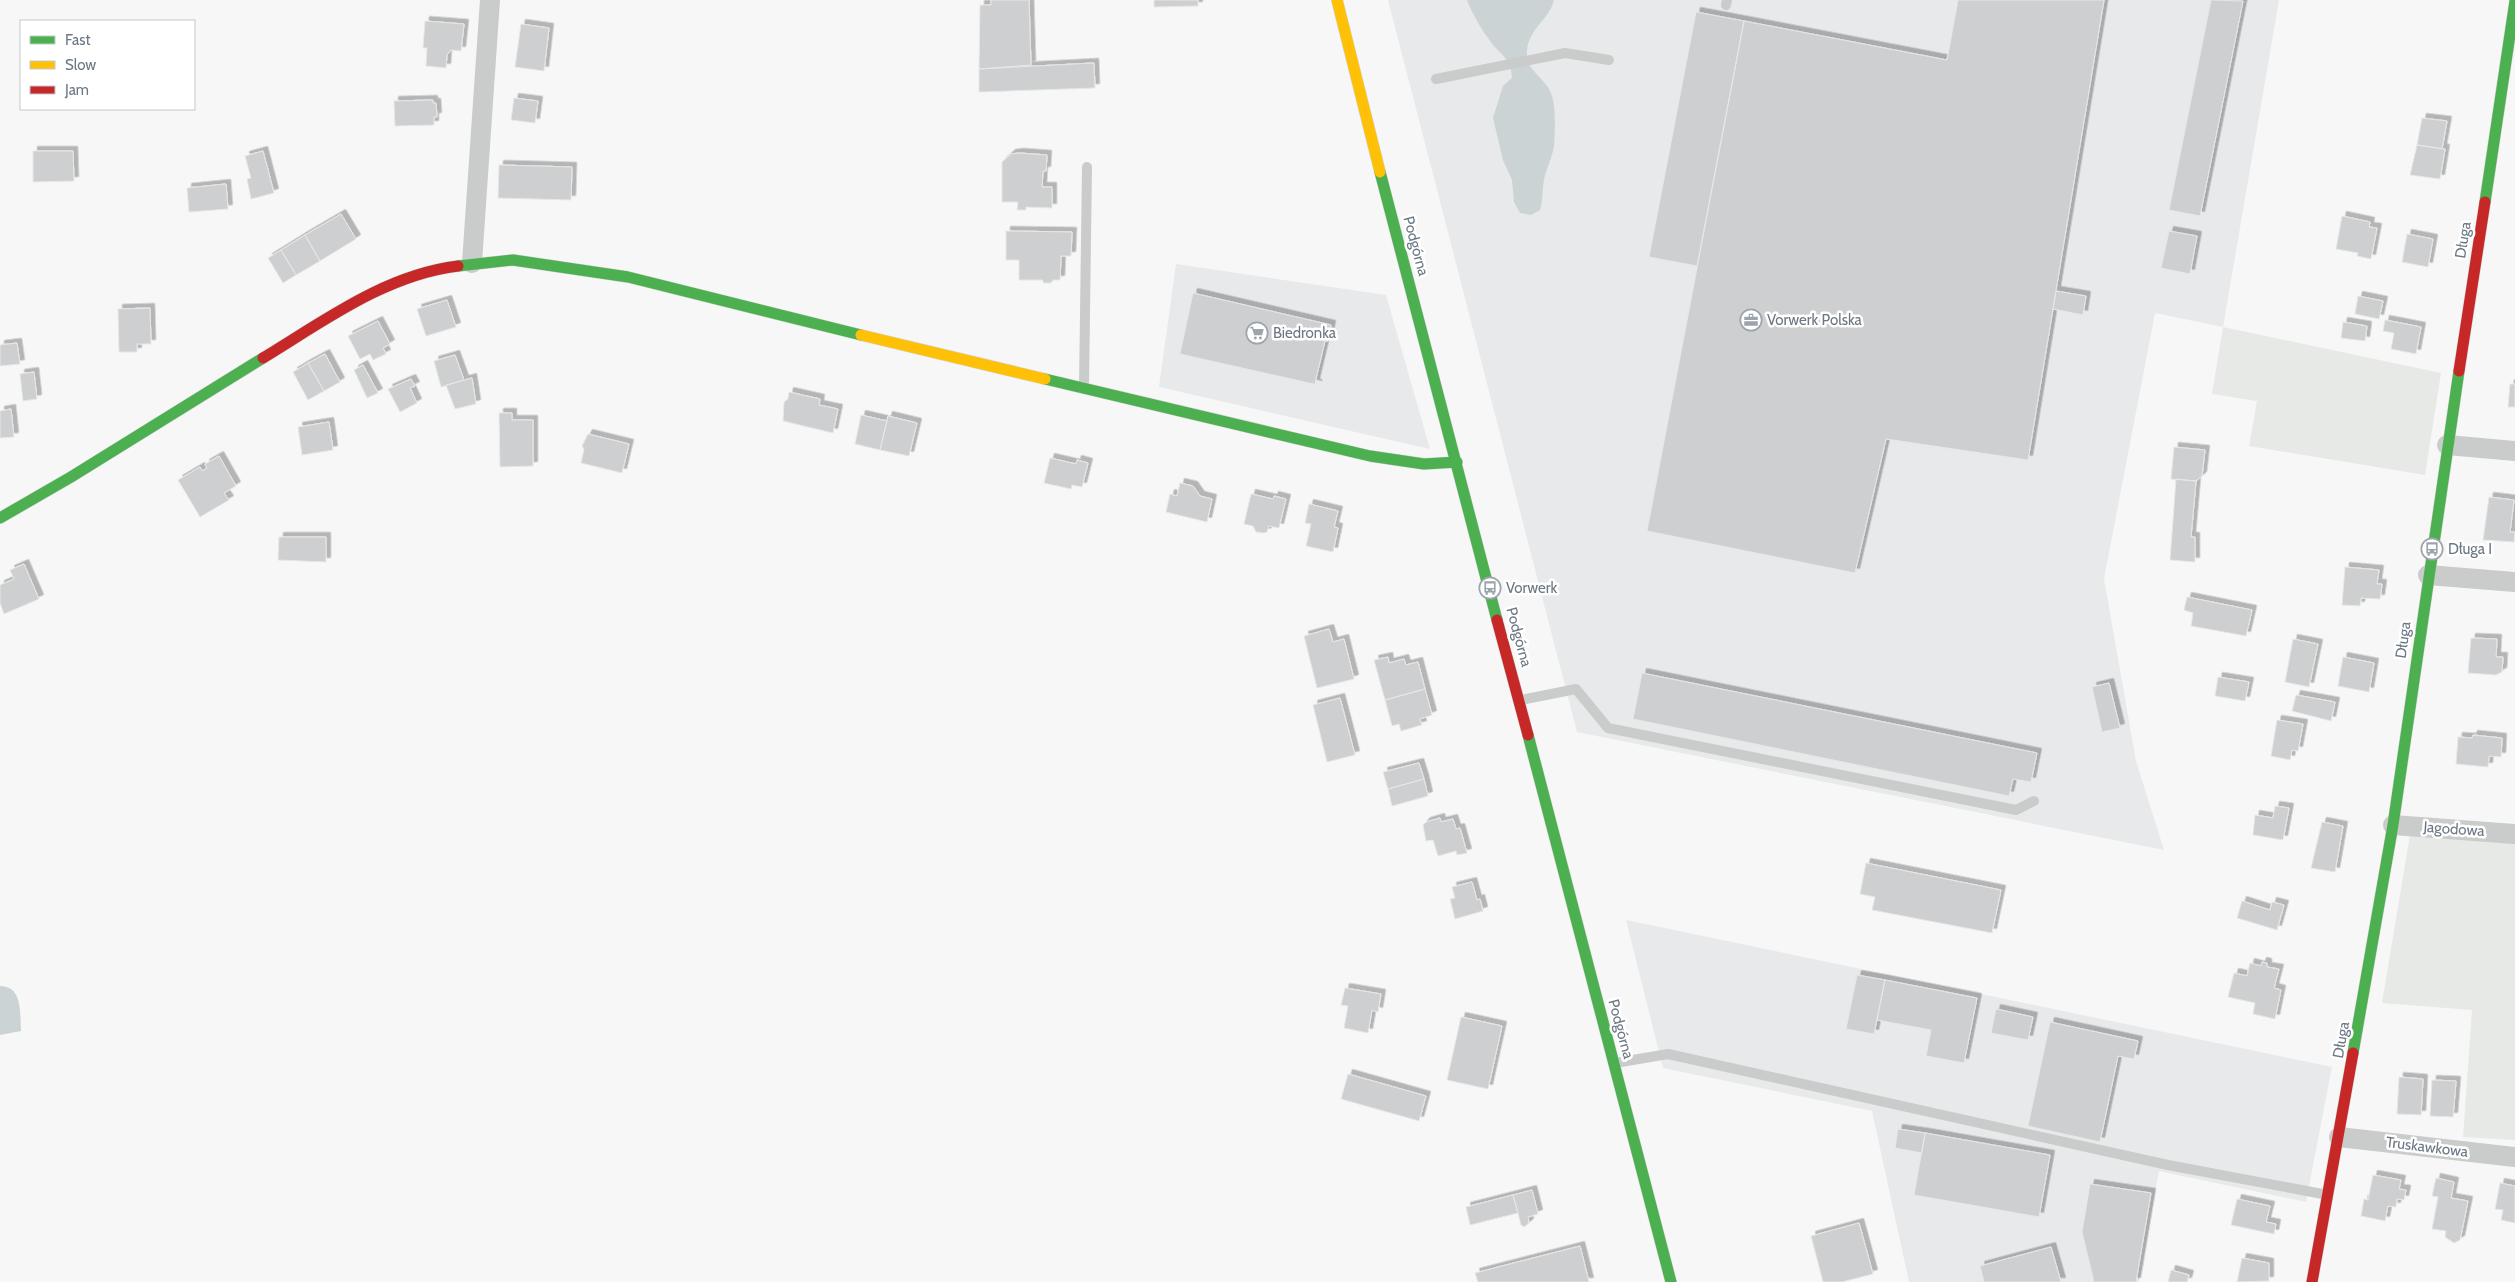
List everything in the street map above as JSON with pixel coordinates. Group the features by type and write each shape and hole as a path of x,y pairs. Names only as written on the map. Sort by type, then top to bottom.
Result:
{"street":[{"path":"472,263 490,0"},
{"name":"Podgórna","path":"1337,0 1357,84 1671,1282"},
{"name":"Długa","path":"2312,1282 2329,1195 2393,825 2447,445 2515,1"},
{"path":"0,518 71,477 349,305 400,280 434,269 472,263 513,260 628,276 1370,456 1423,465 1438,466 1457,462"},
{"path":"2447,445 2515,451"},
{"path":"2428,575 2515,582"},
{"name":"Jagodowa","path":"2393,825 2515,834"},
{"name":"Truskawkowa","path":"2339,1137 2515,1157"}],"lane":[{"path":"1436,79 1565,53 1609,60"},
{"path":"1084,388 1088,166"},
{"path":"1520,701 1576,689 1608,728 2016,810 2034,801"},
{"path":"1614,1063 1668,1054 2168,1164 2329,1195"}],"shaded area":[{"path":"1388,0 2279,0 2223,327 2155,313 2104,579 2136,761 2164,850 1577,732"},
{"path":"1467,0 1554,0 1552,7 1532,35 1527,50 1529,64 1550,90 1555,121 1554,146 1544,180 1540,210 1531,215 1520,213 1514,202 1512,180 1503,160 1493,118 1503,86 1512,78 1511,71 1507,60 1482,29"},
{"path":"1176,264 1386,295 1430,449 1159,387"},
{"path":"2223,327 2441,373 2425,475 2249,446 2257,401 2212,394"},
{"path":"2410,835 2515,842 2515,1140 2463,1137 2472,1010 2382,1003"},
{"path":"1626,920 2332,1067 2306,1202 2159,1171 2139,1282 1909,1282 1872,1111 1663,1068"},
{"path":"0,986 7,987 13,991 19,1002 21,1031 0,1035"}],"building":[{"path":"991,0 1029,0 1031,65 979,69 980,5 991,5"},
{"path":"1154,0 1198,0 1198,6 1154,7"},
{"path":"1958,0 2104,0 2028,460 1886,439 1855,573 1647,531 1744,21 1947,60"},
{"path":"2211,0 2243,1 2200,216 2169,210"},
{"path":"1696,12 1744,21 1697,266 1649,257"},
{"path":"425,21 464,24 461,51 451,50 447,55 446,68 426,66 427,48 423,48"},
{"path":"521,24 549,28 544,71 515,67"},
{"path":"1094,63 1095,88 979,92 979,69"},
{"path":"514,98 538,101 535,123 511,120"},
{"path":"433,100 433,103 436,103 437,117 434,117 434,125 395,126 394,101"},
{"path":"2422,118 2447,121 2442,149 2417,145"},
{"path":"2417,145 2445,149 2440,179 2410,175"},
{"path":"33,151 73,151 74,181 33,182"},
{"path":"263,151 274,193 251,199 247,179 251,178 245,156"},
{"path":"1011,154 1047,155 1042,187 1052,187 1052,208 1026,207 1026,210 1017,210 1018,202 1002,202 1002,162"},
{"path":"499,165 572,167 571,200 498,198"},
{"path":"226,184 228,209 189,212 187,188"},
{"path":"341,214 356,239 320,261 305,235"},
{"path":"2342,216 2370,222 2369,227 2377,228 2371,259 2357,256 2358,253 2336,249"},
{"path":"1006,231 1072,232 1071,256 1061,256 1060,280 1044,283 1042,280 1019,280 1019,260 1006,260"},
{"path":"2169,231 2197,236 2190,274 2161,268"},
{"path":"2407,234 2433,239 2428,267 2402,262"},
{"path":"305,235 320,261 296,275 281,250"},
{"path":"281,250 296,275 283,283 268,258"},
{"path":"2056,291 2086,296 2083,315 2053,309"},
{"name":"Biedronka","path":"1193,293 1331,325 1328,341 1325,341 1315,383 1318,385 1180,354"},
{"path":"2358,296 2383,301 2379,319 2355,314"},
{"path":"447,300 456,327 426,336 417,309"},
{"path":"150,308 151,344 137,344 137,352 119,352 118,309"},
{"path":"2385,320 2421,327 2416,354 2391,349 2394,333 2383,331"},
{"path":"378,321 390,344 383,348 386,354 373,360 370,354 360,359 348,336"},
{"path":"2343,322 2367,326 2365,341 2341,338"},
{"path":"17,343 20,364 0,366 0,345"},
{"path":"325,354 340,382 324,391 308,363"},
{"path":"455,355 464,380 441,387 434,361"},
{"path":"308,363 324,391 308,400 293,372"},
{"path":"363,365 378,393 367,398 354,370"},
{"path":"34,372 37,399 23,401 20,374"},
{"path":"472,378 476,404 455,409 446,385"},
{"path":"411,379 415,386 410,388 417,403 400,412 388,389"},
{"path":"2510,384 2515,384 2515,407 2508,407"},
{"path":"789,392 820,399 819,405 838,409 833,433 783,421 784,402 788,399"},
{"path":"11,409 14,437 0,438 0,411"},
{"path":"499,413 512,413 512,420 533,420 533,466 500,467"},
{"path":"861,415 887,421 880,450 855,444"},
{"path":"888,416 917,423 909,456 880,450"},
{"path":"329,422 333,450 302,455 298,427"},
{"path":"588,434 629,444 622,473 581,463 584,449 582,446"},
{"path":"2174,447 2205,450 2202,476 2196,481 2171,479"},
{"path":"219,456 236,486 224,493 229,500 200,517 178,480 200,467 202,471 207,468 205,464"},
{"path":"1050,458 1076,464 1077,460 1088,463 1082,487 1072,485 1071,489 1044,483"},
{"path":"2176,479 2196,481 2191,537 2195,537 2195,562 2170,560"},
{"path":"1180,483 1193,486 1200,496 1212,499 1207,522 1166,512 1170,494 1177,496"},
{"path":"1251,494 1273,499 1274,496 1286,499 1279,528 1269,526 1267,532 1263,533 1256,532 1253,526 1244,524"},
{"path":"2489,497 2514,500 2510,532 2515,532 2514,542 2483,540"},
{"path":"1309,504 1338,511 1334,527 1338,528 1333,552 1306,546 1311,524 1305,523"},
{"path":"279,537 326,537 326,562 278,560"},
{"path":"24,564 39,599 4,614 0,603 0,585 14,579 10,570"},
{"path":"2345,567 2379,570 2377,584 2382,584 2380,599 2361,598 2360,606 2342,605"},
{"path":"2187,597 2252,610 2246,636 2191,626 2193,613 2184,610"},
{"path":"1329,629 1333,642 1344,639 1354,679 1317,688 1304,636"},
{"path":"2471,638 2497,639 2496,657 2503,657 2502,672 2496,675 2468,673"},
{"path":"2293,639 2318,644 2309,687 2285,682"},
{"path":"1388,657 1389,663 1404,659 1406,665 1418,662 1425,689 1385,700 1374,660"},
{"path":"2343,657 2374,663 2369,692 2338,686"},
{"path":"1642,673 2037,753 2031,782 2013,779 2009,796 1633,719"},
{"path":"2218,677 2249,682 2245,701 2215,696"},
{"path":"2109,683 2120,728 2102,732 2092,687"},
{"path":"1425,689 1432,715 1420,719 1422,725 1401,731 1399,724 1392,726 1385,700"},
{"path":"2296,695 2335,702 2331,721 2292,711"},
{"path":"1340,698 1355,755 1327,762 1313,705"},
{"path":"2277,720 2303,724 2298,751 2292,750 2290,760 2271,756"},
{"path":"2473,735 2502,738 2501,757 2489,756 2488,767 2456,764 2458,737 2472,738"},
{"path":"1419,763 1424,779 1388,789 1383,772"},
{"path":"1424,779 1428,796 1392,806 1388,789"},
{"path":"2275,806 2289,808 2283,840 2253,835 2255,815 2273,818"},
{"path":"1440,818 1441,822 1453,819 1456,829 1460,828 1467,853 1457,855 1456,851 1438,856 1433,840 1426,841 1423,825 1426,822"},
{"path":"2322,822 2343,826 2335,872 2311,868"},
{"path":"1866,863 2001,890 1992,933 1872,910 1875,897 1860,894"},
{"path":"1472,882 1477,900 1480,899 1483,911 1455,919 1450,899 1455,898 1452,887"},
{"path":"2242,901 2270,910 2272,902 2284,905 2277,930 2237,918"},
{"path":"2262,962 2267,963 2267,967 2279,969 2274,988 2281,990 2275,1019 2253,1014 2255,1003 2228,997 2234,973 2247,976 2250,963 2261,966"},
{"path":"1857,975 1885,980 1874,1034 1846,1029"},
{"path":"1885,980 1977,998 1964,1063 1926,1056 1931,1030 1877,1020"},
{"path":"1345,988 1381,994 1378,1012 1372,1010 1368,1033 1344,1028 1348,1006 1341,1005"},
{"path":"1996,1009 2033,1017 2028,1040 1991,1033"},
{"path":"1461,1017 1502,1026 1488,1089 1447,1080"},
{"path":"2050,1022 2138,1041 2134,1059 2118,1056 2100,1142 2028,1126"},
{"path":"1348,1074 1426,1096 1419,1121 1341,1099"},
{"path":"2399,1077 2423,1079 2421,1115 2397,1114"},
{"path":"2432,1080 2456,1081 2453,1117 2430,1116"},
{"path":"1898,1129 1925,1133 1922,1153 1895,1148"},
{"path":"1925,1133 2050,1155 2039,1217 1914,1195"},
{"path":"2373,1175 2401,1180 2399,1189 2406,1190 2404,1200 2397,1199 2396,1207 2388,1206 2385,1221 2361,1216 2364,1199 2368,1200"},
{"path":"2436,1178 2454,1182 2451,1198 2468,1201 2460,1240 2454,1243 2445,1237 2446,1231 2432,1229 2438,1197 2432,1196"},
{"path":"2500,1183 2515,1186 2515,1223 2501,1220 2503,1210 2495,1209"},
{"path":"2090,1184 2151,1193 2136,1282 2094,1282 2082,1232"},
{"path":"1532,1190 1538,1214 1528,1217 1529,1223 1524,1227 1521,1225 1513,1195"},
{"path":"1513,1195 1518,1213 1470,1225 1466,1207"},
{"path":"2237,1199 2270,1206 2266,1222 2276,1224 2274,1234 2231,1225"},
{"path":"1859,1223 1873,1274 1842,1282 1823,1282 1811,1236"},
{"path":"1580,1246 1589,1282 1478,1282 1475,1273"},
{"path":"2051,1247 2061,1282 1984,1282 1980,1266"},
{"path":"2242,1258 2269,1263 2269,1281 2237,1282"},
{"path":"2171,1270 2189,1275 2187,1282 2168,1282"}],"traffic: fast":[{"path":"2485,202 2515,1"},
{"path":"1380,172 1497,620"},
{"path":"458,266 513,260 628,277 861,335"},
{"path":"0,518 71,477 263,358"},
{"path":"2353,1053 2393,825 2459,371"},
{"path":"1045,379 1370,456 1424,464 1457,462"},
{"path":"1528,735 1671,1282"}],"traffic: slow":[{"path":"1337,0 1380,172"},
{"path":"861,335 1045,379"}],"traffic: jam":[{"path":"2459,371 2485,202"},
{"path":"263,358 332,315 380,289 431,271 458,266"},
{"path":"1497,620 1528,735"},
{"path":"2312,1282 2353,1053"}],"place":[{"name":"Vorwerk Polska","path":"1751,320"},
{"name":"Biedronka","path":"1257,333"},
{"name":"Długa I","path":"2432,549"},
{"name":"Vorwerk","path":"1490,588"}]}
